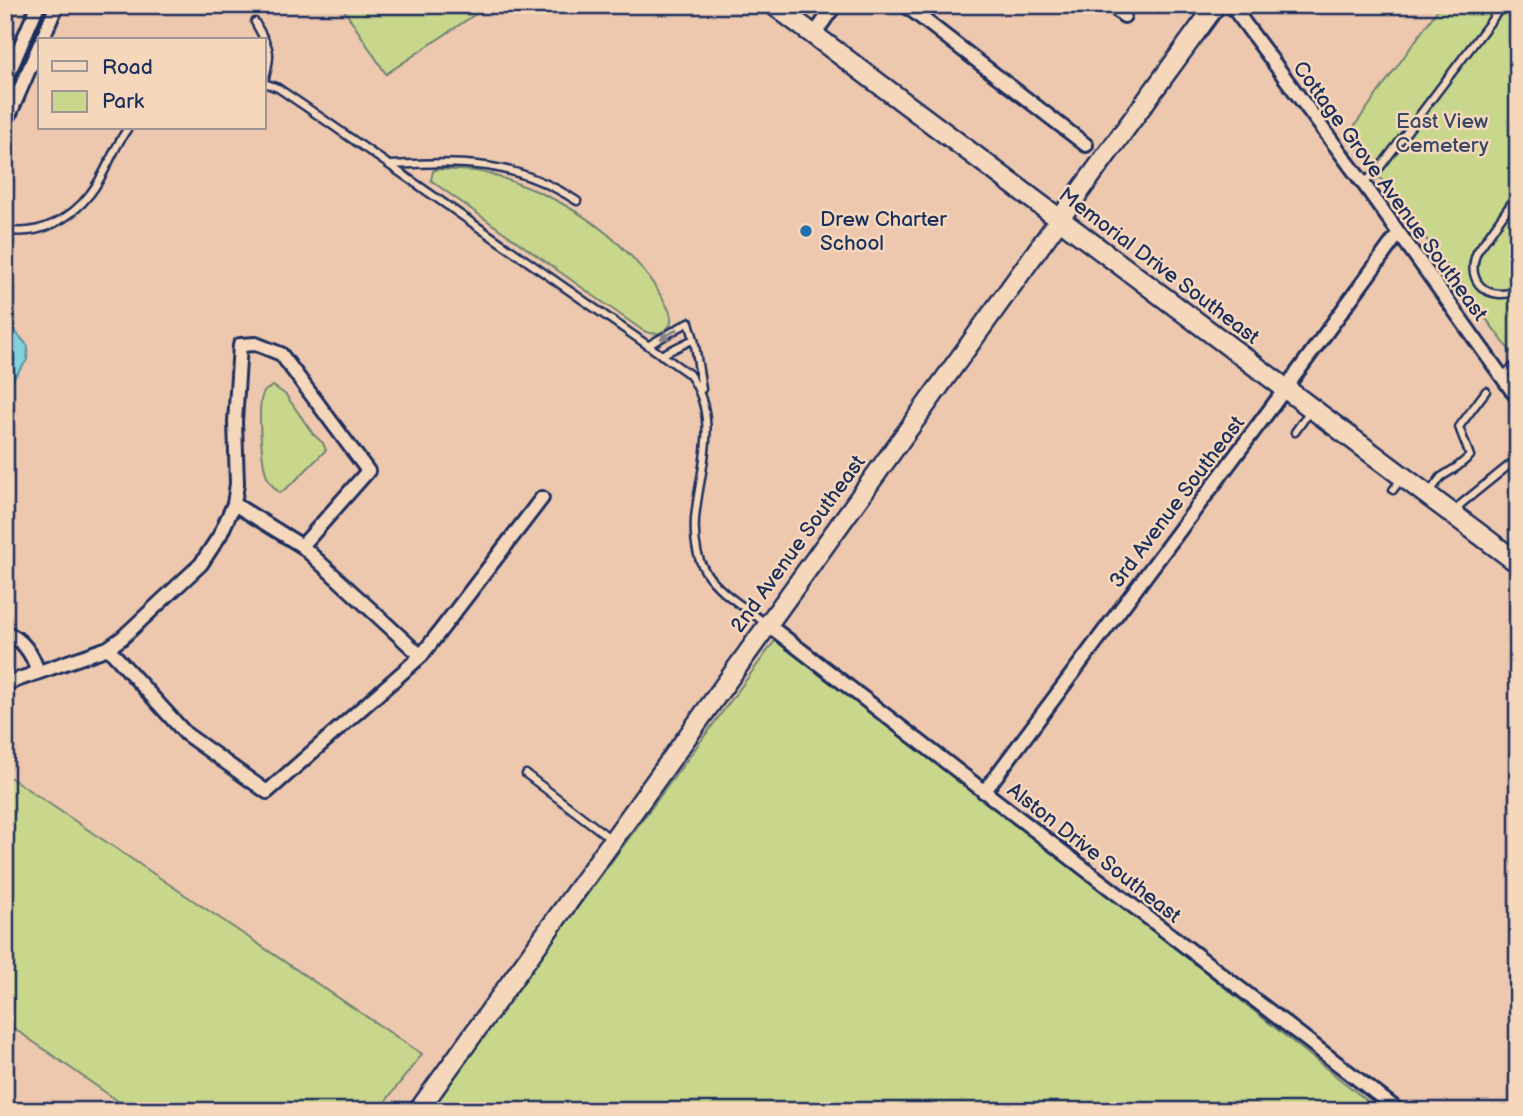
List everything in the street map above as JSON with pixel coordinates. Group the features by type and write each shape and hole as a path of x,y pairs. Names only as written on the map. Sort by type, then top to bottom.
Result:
{"main road":[{"name":"Memorial Drive Southeast","path":"774,5 1312,408 1398,483 1427,495 1518,563"}],"street":[{"path":"5,82 38,5"},
{"path":"43,38 57,5"},
{"path":"813,36 835,5"},
{"path":"905,5 919,10 1086,145"},
{"path":"1111,5 1124,16"},
{"name":"2nd Avenue Southeast","path":"418,1111 1216,5"},
{"name":"Cottage Grove Avenue Southeast","path":"1231,5 1518,399"},
{"path":"5,125 38,49"},
{"name":"3rd Avenue Southeast","path":"984,792 1399,233"},
{"path":"5,684 107,648 122,638 201,564 220,536 234,504 237,484 235,422 240,345 256,344 281,354 369,471 302,546"},
{"path":"107,648 186,734 267,792 421,656 542,498"},
{"path":"234,504 302,546 421,656"},
{"name":"Alston Drive Southeast","path":"767,624 1399,1111"},
{"path":"5,632 19,639 33,656 38,672"}],"lane":[{"path":"1363,183 1375,174 1503,5"},
{"path":"255,22 264,38"},
{"path":"266,42 271,57 266,75"},
{"path":"266,83 297,100 649,345 689,374 703,398"},
{"path":"5,230 12,232 37,229 57,223 74,210 90,193 127,130"},
{"path":"390,165 444,162 500,168 524,173 577,201"},
{"path":"1518,194 1477,252 1473,274 1477,283 1495,295 1510,294 1518,290"},
{"path":"649,345 689,322 707,426 697,499 695,545 704,569 713,582 767,624"},
{"path":"661,355 694,339"},
{"path":"1502,376 1518,363"},
{"path":"1427,495 1441,477 1470,456 1459,427 1486,391"},
{"path":"1295,432 1312,408"},
{"path":"1454,514 1461,504 1518,458"},
{"path":"526,774 612,840"}],"green space":[{"path":"341,5 489,5 386,74"},
{"name":"East View Cemetery","path":"1441,5 1518,5 1518,353 1514,356 1348,135"},
{"path":"433,171 475,171 496,176 558,201 596,225 630,255 645,273 668,308 670,325 657,334 642,330 437,185 431,180"},
{"path":"273,386 286,395 326,450 280,493 270,483 266,474 260,430 262,398 265,391"},
{"path":"780,634 1380,1111 427,1111"},
{"path":"5,774 422,1054 378,1111 132,1111 5,1022"}],"water":[{"path":"5,323 28,346 27,360 5,390"}],"place":[{"name":"Drew Charter School","path":"806,231"}]}
